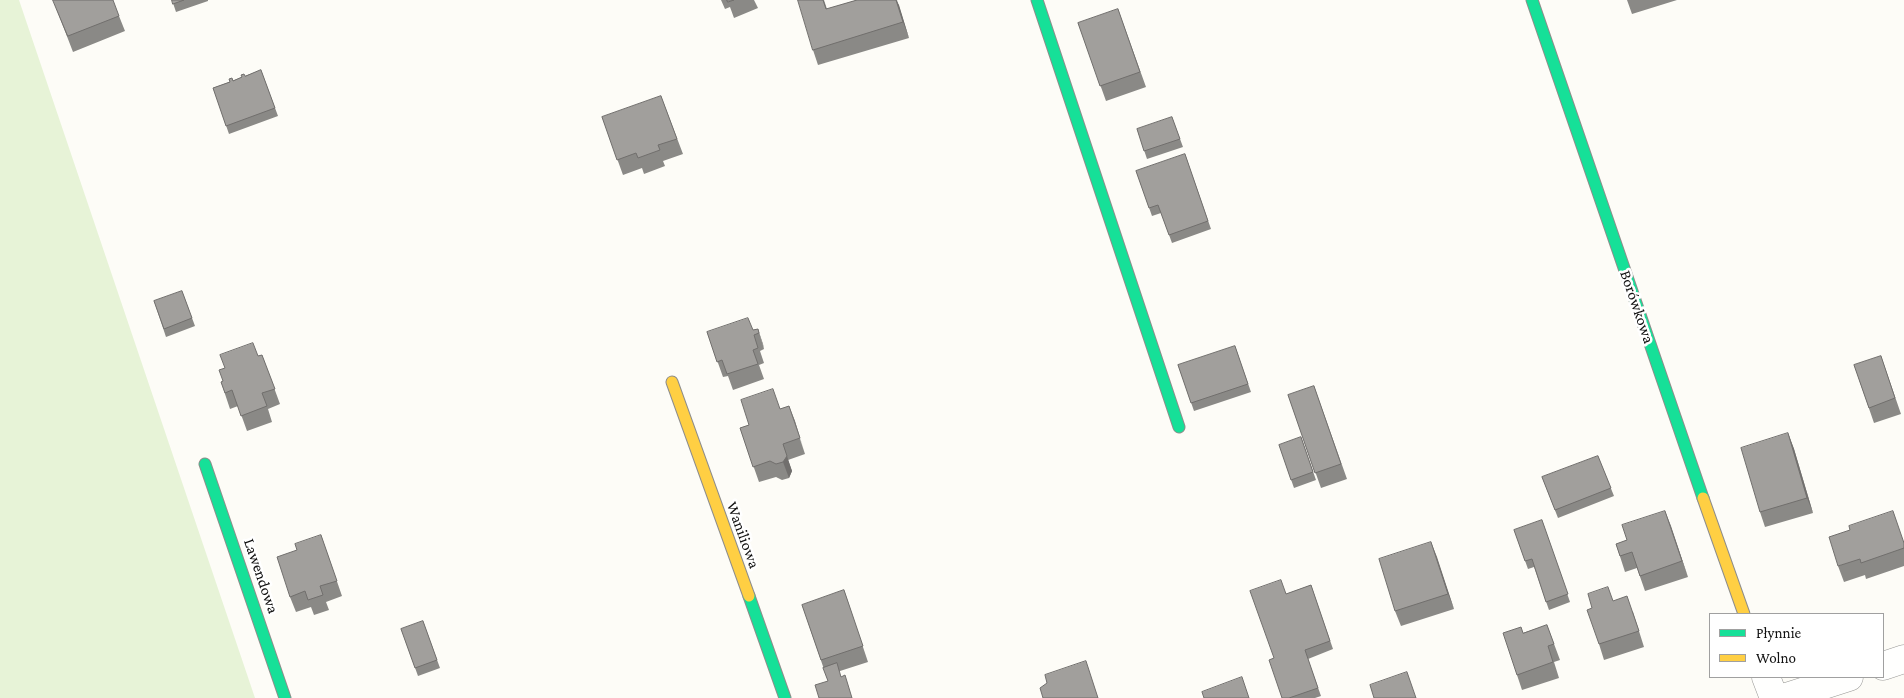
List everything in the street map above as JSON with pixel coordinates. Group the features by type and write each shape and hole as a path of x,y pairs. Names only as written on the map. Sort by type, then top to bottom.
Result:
{"street":[{"path":"1037,0 1179,426"},
{"name":"Borówkowa","path":"1532,0 1744,613"},
{"name":"Waniliowa","path":"672,382 784,698"},
{"name":"Lawendowa","path":"205,464 285,698"},
{"path":"1884,666 1904,659"},
{"path":"1766,678 1774,698"},
{"path":"1783,698 1846,678"}],"green space":[{"path":"0,0 19,0 255,698 0,698"}],"building":[{"path":"53,0 113,0 119,16 68,36"},
{"path":"172,0 184,0 173,4"},
{"path":"798,0 823,0 826,9 857,0 896,0 903,22 813,50"},
{"path":"1118,9 1140,72 1100,86 1078,23"},
{"path":"261,70 275,108 226,126 213,88 230,82 229,79 232,78 233,81 242,77 241,75 244,74 245,76"},
{"path":"661,96 677,139 658,145 660,150 638,158 636,153 617,160 602,117"},
{"path":"1172,117 1180,139 1144,151 1137,129"},
{"path":"1185,154 1208,221 1169,235 1158,205 1149,208 1136,171"},
{"path":"182,291 192,318 164,329 154,301"},
{"path":"748,318 753,330 758,329 759,333 754,335 758,348 753,350 758,364 727,374 722,360 717,362 707,332"},
{"path":"253,343 258,356 262,355 275,389 262,393 267,406 241,416 232,390 225,393 221,382 223,381 219,370 225,368 220,355"},
{"path":"1235,346 1248,384 1191,403 1178,365"},
{"path":"1881,356 1895,398 1869,408 1854,365"},
{"path":"1314,386 1341,464 1315,473 1288,395"},
{"path":"773,389 780,409 789,406 800,438 783,444 787,456 783,462 776,464 770,461 753,467 740,428 749,425 741,400"},
{"path":"1788,433 1807,498 1760,512 1741,448"},
{"path":"1301,437 1313,472 1291,480 1279,445"},
{"path":"1598,456 1611,488 1555,510 1542,477"},
{"path":"1665,511 1682,561 1640,576 1632,552 1620,556 1616,544 1627,540 1622,525"},
{"path":"1893,511 1904,548 1861,563 1860,559 1838,566 1829,537 1850,530 1849,526"},
{"path":"1542,520 1568,594 1546,602 1532,559 1525,561 1514,530"},
{"path":"321,535 337,581 320,586 323,595 308,600 305,591 290,597 277,557 297,550 295,544"},
{"path":"1431,542 1448,594 1395,611 1379,559"},
{"path":"1281,580 1286,594 1311,585 1330,641 1305,650 1318,688 1289,698 1282,698 1269,660 1274,658 1250,591"},
{"path":"1608,587 1613,601 1627,596 1639,631 1599,644 1587,610 1592,608 1588,594"},
{"path":"844,590 863,646 821,660 802,605"},
{"path":"423,621 437,660 415,668 401,629"},
{"path":"1547,625 1554,644 1548,646 1553,662 1517,675 1503,633 1521,627 1523,633"},
{"path":"1086,661 1098,698 1043,698 1040,688 1047,683 1045,675"},
{"path":"837,663 841,677 845,675 852,698 819,698 815,685 828,681 823,668"},
{"path":"1407,672 1416,698 1374,698 1370,685"},
{"path":"1242,677 1249,698 1204,698 1202,692"}],"traffic: fast":[{"path":"1037,0 1179,427"},
{"path":"1532,0 1703,498"},
{"path":"205,464 285,698"},
{"path":"749,596 785,698"}],"traffic: slow":[{"path":"672,382 749,596"},
{"path":"1703,498 1744,613"}]}
